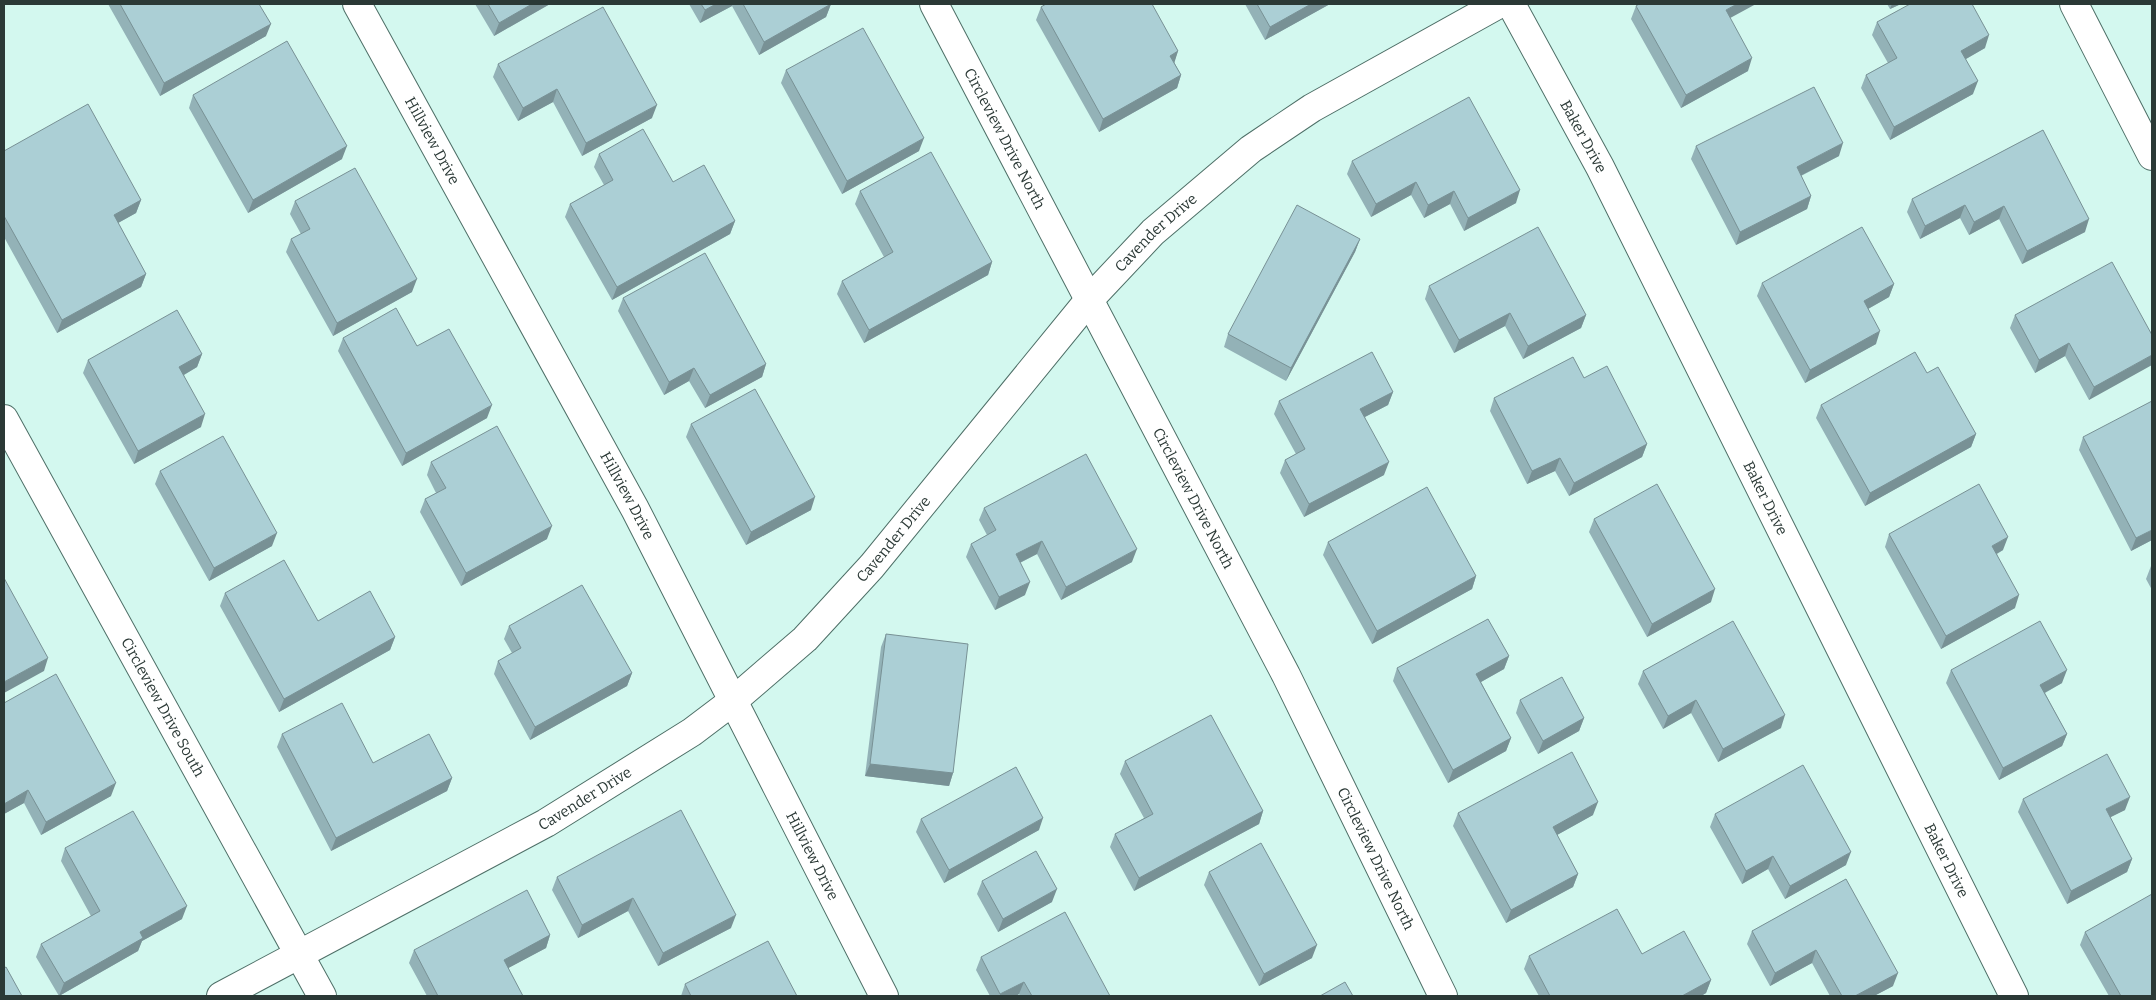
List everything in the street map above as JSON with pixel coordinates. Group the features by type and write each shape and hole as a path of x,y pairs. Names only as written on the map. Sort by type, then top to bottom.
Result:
{"street":[{"name":"Hillview Drive","path":"357,4 635,510 884,996"},
{"name":"Circleview Drive North","path":"934,4 1286,674 1443,996"},
{"name":"Cavender Drive","path":"221,996 546,823 692,732 733,701 805,639 872,566 1089,300 1153,232 1251,149 1312,108 1499,4"},
{"name":"Baker Drive","path":"1510,4 1600,166 2014,996"},
{"path":"2074,4 2152,156"},
{"name":"Circleview Drive South","path":"4,418 322,996"}],"building":[{"path":"120,4 259,4 271,24 164,83"},
{"path":"488,4 532,4 499,23"},
{"path":"701,4 716,4 705,10"},
{"path":"743,4 831,4 764,42"},
{"path":"1046,4 1152,4 1178,51 1170,56 1181,75 1103,119 1041,7"},
{"path":"1257,4 1311,4 1270,27"},
{"path":"1639,4 1737,4 1726,10 1752,58 1686,95 1636,6"},
{"path":"1910,4 1972,4 1989,35 1961,51 1978,81 1894,127 1866,75 1897,58 1877,22"},
{"path":"603,7 657,105 586,143 557,89 523,108 498,64"},
{"path":"863,28 924,138 847,181 786,70"},
{"path":"287,41 347,146 253,200 193,95"},
{"path":"1814,87 1843,143 1797,167 1811,196 1740,232 1696,146"},
{"path":"1469,97 1520,190 1468,218 1454,191 1428,205 1416,182 1376,204 1352,161"},
{"path":"88,104 141,200 114,215 146,274 62,320 4,216 4,151"},
{"path":"643,129 673,182 704,165 735,221 617,287 570,204 613,180 599,154"},
{"path":"2043,130 2089,219 2027,251 2004,206 1974,222 1965,205 1925,226 1912,199"},
{"path":"931,152 992,262 869,330 842,281 893,252 860,191"},
{"path":"355,168 417,279 337,323 291,239 310,229 295,201"},
{"path":"1297,205 1360,239 1291,368 1228,334"},
{"path":"1538,227 1586,315 1528,346 1510,313 1459,340 1429,286"},
{"path":"1862,227 1894,284 1864,301 1880,331 1810,370 1762,283"},
{"path":"705,253 766,364 710,395 694,368 669,382 623,298"},
{"path":"2112,262 2152,335 2152,355 2094,387 2069,343 2039,360 2015,315"},
{"path":"396,308 417,346 449,329 492,405 406,453 343,338"},
{"path":"177,310 202,354 179,367 205,414 138,451 88,360"},
{"path":"1372,352 1393,392 1360,409 1389,462 1309,504 1285,460 1305,449 1279,401"},
{"path":"1915,352 1927,373 1938,367 1976,434 1870,493 1821,405"},
{"path":"1573,357 1584,378 1607,366 1647,444 1574,483 1560,458 1532,471 1494,398"},
{"path":"755,389 815,497 751,532 691,424"},
{"path":"2152,401 2152,530 2136,538 2083,437"},
{"path":"497,426 552,526 466,573 425,499 446,488 431,462"},
{"path":"223,436 277,533 214,568 160,471"},
{"path":"1086,454 1137,549 1066,587 1042,541 1016,554 1030,582 999,597 971,544 996,530 984,508"},
{"path":"1657,484 1715,589 1652,624 1594,519"},
{"path":"1979,484 2008,537 1992,546 2019,595 1946,636 1889,534"},
{"path":"1427,487 1476,576 1377,631 1328,542"},
{"path":"284,560 318,621 370,591 395,637 284,699 225,593"},
{"path":"4,578 48,658 4,682"},
{"path":"582,585 632,673 535,727 498,661 521,648 509,626"},
{"path":"1488,619 1509,656 1476,674 1511,738 1453,770 1397,668"},
{"path":"1733,621 1785,715 1723,749 1696,700 1668,716 1643,671"},
{"path":"2040,621 2067,670 2040,685 2067,734 2003,768 1951,670"},
{"path":"886,634 968,644 953,773 870,764"},
{"path":"56,674 116,783 46,822 28,790 4,804 4,703"},
{"path":"1562,677 1584,718 1543,741 1520,700"},
{"path":"342,703 373,763 429,734 452,778 336,838 282,734"},
{"path":"1211,715 1263,811 1139,878 1115,834 1153,814 1125,761"},
{"path":"1572,752 1598,802 1553,827 1578,874 1511,910 1458,813"},
{"path":"2107,754 2130,797 2106,809 2132,859 2071,891 2023,799"},
{"path":"1803,765 1851,852 1790,886 1773,856 1746,871 1715,814"},
{"path":"1016,767 1043,818 949,870 921,819"},
{"path":"681,810 736,915 663,953 633,898 582,925 557,877"},
{"path":"133,811 187,906 140,932 143,938 64,983 41,944 100,911 65,848"},
{"path":"1261,843 1317,945 1264,974 1209,872"},
{"path":"1036,851 1057,889 1003,919 982,881"},
{"path":"1846,879 1898,973 1855,996 1842,996 1816,950 1775,973 1752,931"},
{"path":"527,890 550,935 504,960 523,996 438,996 414,950"},
{"path":"2152,894 2152,996 2121,996 2085,932"},
{"path":"1617,909 1642,954 1684,931 1711,980 1682,996 1550,996 1529,956"},
{"path":"1065,912 1110,996 1032,996 1024,982 1000,994 981,957"},
{"path":"768,941 797,996 691,996 685,984"},
{"path":"6,967 22,996 4,996 4,968"},
{"path":"1345,982 1353,996 1320,996"}]}
